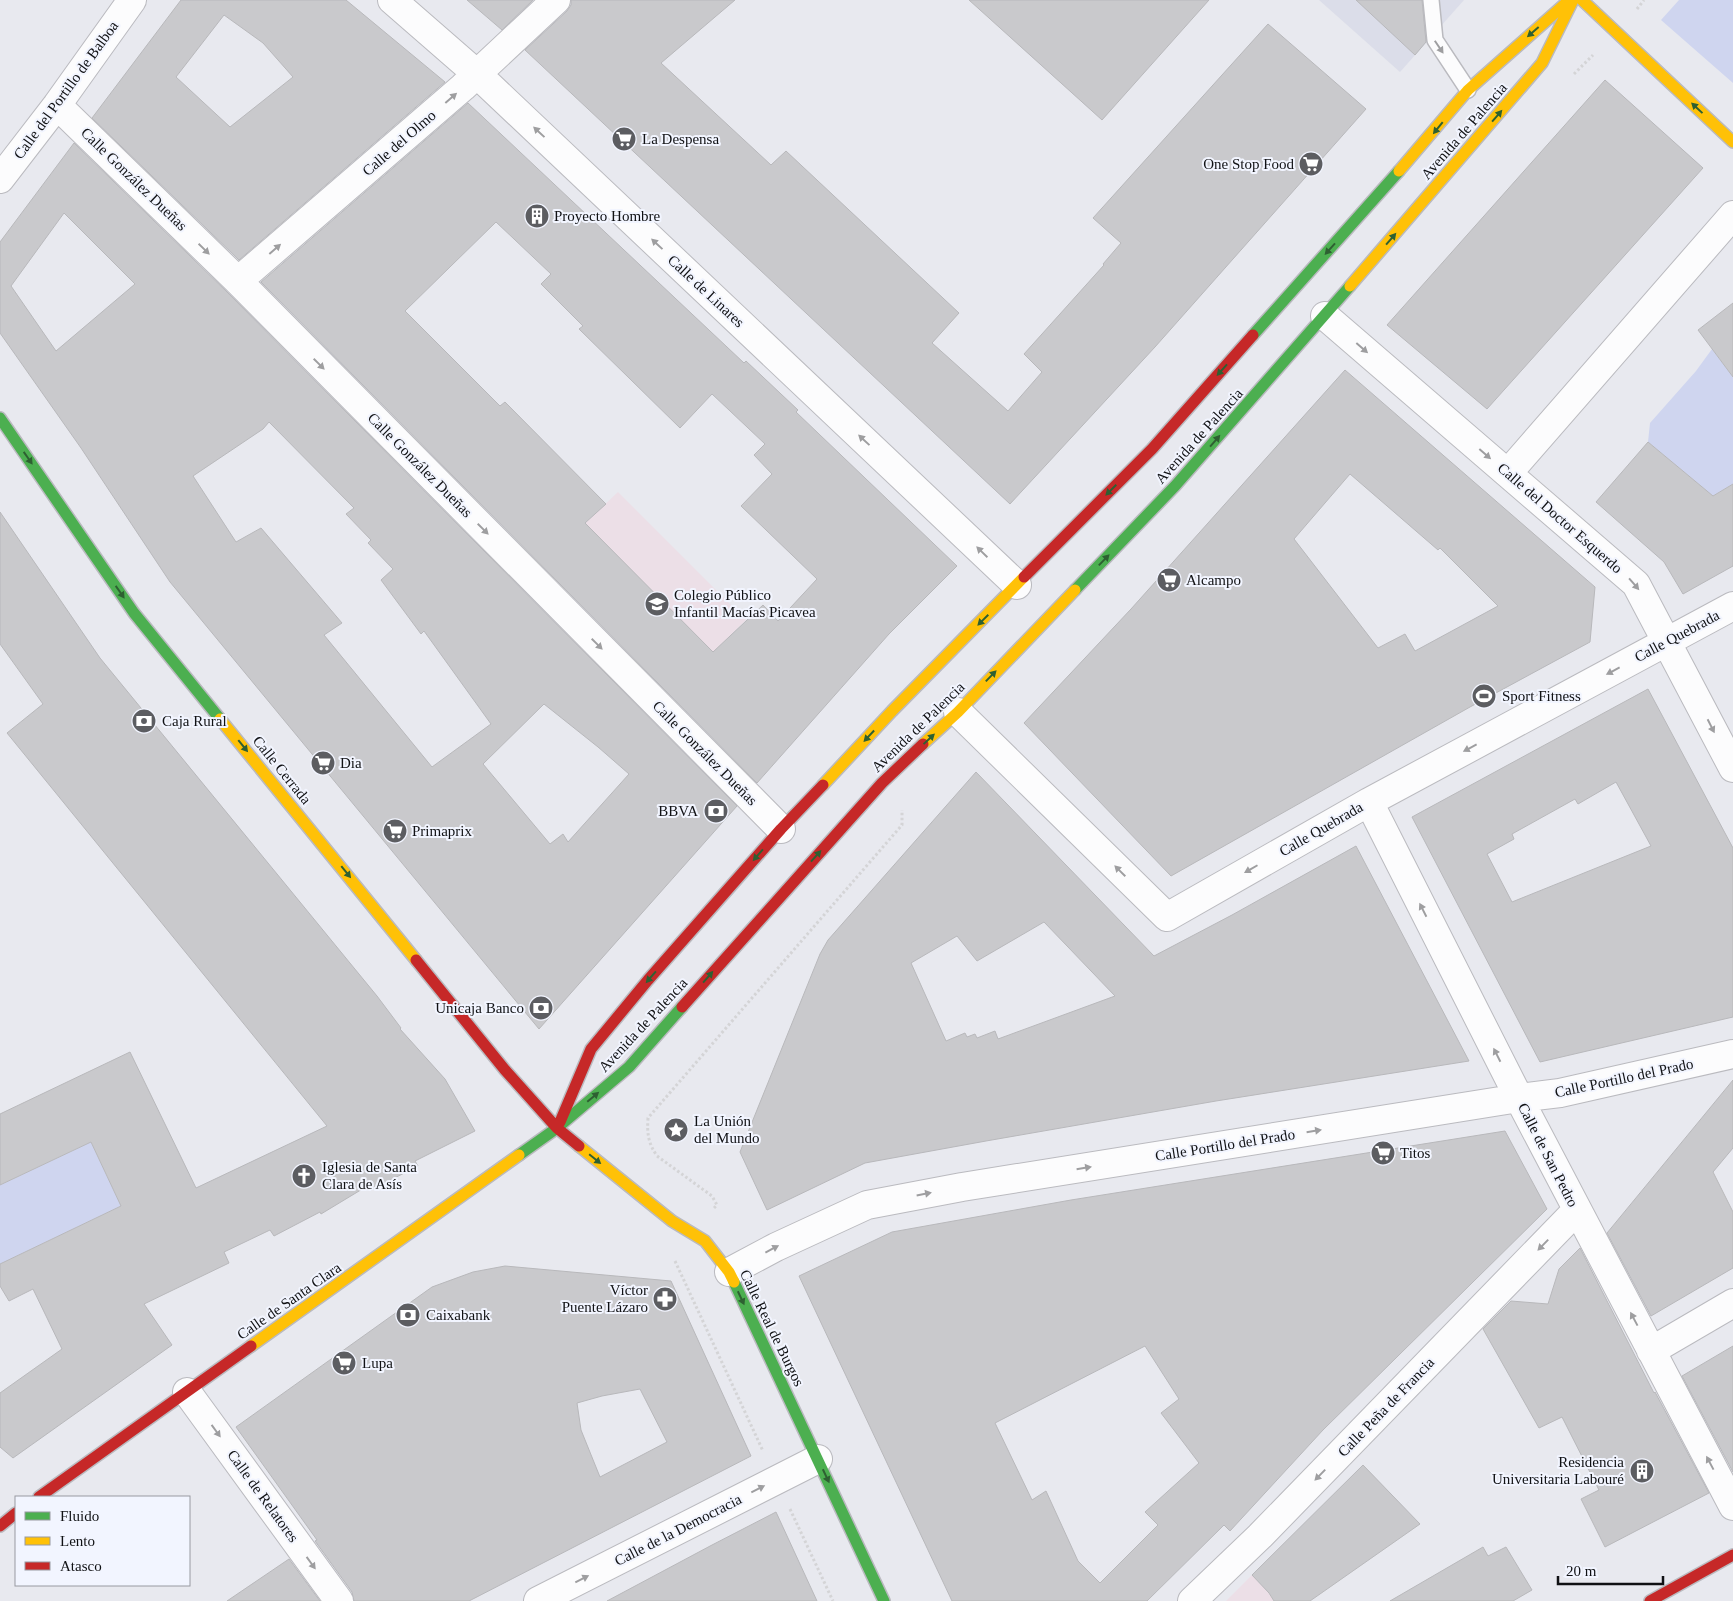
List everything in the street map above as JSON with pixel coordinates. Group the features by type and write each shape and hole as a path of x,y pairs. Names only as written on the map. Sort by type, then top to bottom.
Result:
{"main road":[{"name":"Avenida de Palencia","path":"557,1128 592,1048 654,973 781,829 892,711 1152,449 1432,134 1468,90 1571,0"},
{"name":"Avenida de Palencia","path":"557,1128 630,1067 882,783 958,712 1175,486 1325,316 1542,63 1571,0"},
{"path":"1582,0 1733,142"},
{"name":"Calle Cerrada","path":"0,418 134,613 505,1070 557,1128"},
{"name":"Calle Real de Burgos","path":"557,1128 672,1221 706,1241 729,1272 884,1601"},
{"name":"Calle de Santa Clara","path":"40,1496 557,1128"},
{"path":"1650,1601 1733,1555"}],"street":[{"name":"Calle del Portillo de Balboa","path":"0,179 57,105 132,0"},
{"name":"Calle de Linares","path":"392,0 477,74 1017,585"},
{"name":"Calle del Olmo","path":"238,281 477,74 556,0"},
{"name":"Calle González Dueñas","path":"57,105 238,281 781,829"},
{"path":"1508,473 1733,215"},
{"name":"Calle del Doctor Esquerdo","path":"1325,316 1636,584 1668,641 1733,768"},
{"name":"Calle Quebrada","path":"958,712 1167,917 1369,802 1733,606"},
{"name":"Calle de San Pedro","path":"1369,802 1519,1098 1733,1506"},
{"name":"Calle Portillo del Prado","path":"729,1272 776,1247 867,1205 971,1186 1560,1093 1733,1054"},
{"name":"Calle Peña de Francia","path":"1192,1601 1260,1536 1577,1210"},
{"path":"1651,1351 1733,1303"},
{"name":"Calle de Relatores","path":"187,1392 339,1601"},
{"name":"Calle de la Democracia","path":"538,1601 818,1459"}],"lane":[{"path":"1431,0 1435,40 1468,90"}],"path":[{"path":"1635,10 1644,0"},
{"path":"717,1205 712,1196 657,1156 651,1148 646,1134 648,1118 902,825 901,801"},
{"path":"671,1253 833,1601"}],"shaded area":[{"path":"1319,0 1464,0 1400,72"},
{"path":"1679,0 1733,0 1733,83 1661,20"},
{"path":"1712,349 1733,377 1733,484 1713,496 1648,442 1650,423 1696,371"},
{"name":"Colegio Público Infantil Macías Picavea","path":"618,492 746,620 672,692 543,563"},
{"path":"91,1142 121,1206 0,1264 0,1185"},
{"path":"1252,1575 1274,1601 1226,1601"}],"building":[{"path":"181,0 346,0 445,82 239,260 92,118","holes":["224,15 263,43 293,77 230,127 176,77"]},
{"path":"467,0 533,0 502,30"},
{"path":"571,0 735,0 661,63 771,165 786,151 959,313 932,343 1008,411 1042,372 1024,354 1104,265 1121,243 1093,218 1268,24 1366,109 1155,347 1010,504 525,50 567,11 571,5"},
{"path":"969,0 1209,0 1102,120"},
{"path":"1356,0 1422,0 1426,42 1415,55"},
{"path":"1605,80 1703,168 1487,409 1387,325"},
{"path":"468,103 744,363 746,361 798,410 796,412 957,566 889,634 757,783 261,282","holes":["496,222 551,274 541,284 583,326 579,329 680,428 712,394 765,444 754,455 772,474 741,506 817,579 778,621 763,605 713,652 585,523 606,504 505,402 500,406 405,311"]},
{"path":"74,143 227,292 737,806 539,1029 170,582 81,448 0,333 0,242","holes":["64,213 135,284 56,351 11,286","269,422 354,508 346,514 371,540 368,543 393,569 381,580 421,634 424,631 491,724 432,767 324,635 342,623 261,528 236,542 193,476 263,429","544,704 629,774 568,842 563,834 550,844 483,764"]},
{"path":"1733,303 1733,377 1698,330"},
{"path":"1345,370 1595,587 1590,642 1470,707 1171,876 1024,723 1131,609","holes":["1350,474 1438,550 1440,548 1498,606 1415,651 1405,634 1378,648 1294,539"]},
{"path":"1648,442 1713,496 1733,484 1733,566 1683,594 1664,562 1596,502"},
{"path":"0,512 100,658 377,996 400,1029 445,1079 475,1131 415,1161 418,1166 371,1190 369,1185 321,1214 320,1212 274,1236 270,1230 224,1252 229,1263 144,1304 172,1345 13,1458 0,1447 0,1393 62,1349 33,1289 9,1301 0,1286 0,1264 121,1206 91,1142 0,1185 0,1114 130,1052 196,1188 327,1126 7,733 43,704 0,644"},
{"path":"1648,689 1733,848 1733,1017 1540,1062 1412,817","holes":["1616,782 1651,846 1512,902 1487,854 1514,839 1512,834 1575,799 1578,804"]},
{"path":"976,772 1154,956 1356,846 1469,1061 1216,1101 865,1163 767,1210 740,1152 820,954 828,940","holes":["1044,922 1115,996 998,1039 995,1031 977,1038 975,1034 967,1037 965,1033 946,1041 911,963 957,936 977,961"]},
{"path":"1733,1080 1733,1148 1713,1172 1733,1212 1733,1268 1651,1316 1607,1233"},
{"path":"1505,1131 1547,1209 1323,1430 1230,1531 1224,1525 1147,1601 952,1601 799,1276 892,1232 1071,1200","holes":["1145,1346 1179,1399 1161,1413 1199,1463 1145,1512 1158,1525 1100,1583 1078,1561 1046,1491 1032,1500 995,1423"]},
{"path":"1580,1248 1654,1393 1709,1493 1605,1547 1581,1499 1599,1490 1562,1417 1539,1428 1483,1329 1511,1301 1548,1304 1559,1269"},
{"path":"505,1266 671,1281 751,1456 469,1601 354,1601 352,1592 315,1541 317,1540 236,1427 432,1287 473,1272","holes":["640,1389 667,1442 600,1477 581,1430 577,1403"]},
{"path":"1733,1346 1733,1472 1682,1376"},
{"path":"1363,1465 1420,1524 1310,1601 1274,1601 1252,1575"},
{"path":"776,1512 817,1601 607,1601 712,1545"},
{"path":"1483,1547 1488,1556 1506,1547 1532,1590 1513,1601 1390,1601"},
{"path":"289,1559 320,1601 227,1601"}],"traffic: fast":[{"path":"1253,335 1399,171"},
{"path":"1075,590 1175,486 1350,286"},
{"path":"0,418 134,613 220,719"},
{"path":"519,1155 557,1128 629,1067 682,1007"},
{"path":"734,1282 884,1601"}],"traffic: slow":[{"path":"1350,286 1542,63 1573,0"},
{"path":"1582,0 1733,142"},
{"path":"1399,171 1468,90 1565,4"},
{"path":"823,785 892,711 1024,577"},
{"path":"923,744 958,712 1075,590"},
{"path":"220,719 416,960"},
{"path":"579,1146 672,1221 705,1241 729,1272 734,1282"},
{"path":"251,1346 519,1155"}],"traffic: jam":[{"path":"1024,577 1152,449 1253,335"},
{"path":"682,1007 882,783 923,744"},
{"path":"560,1122 591,1049 648,980 781,829 823,785"},
{"path":"416,960 505,1070 557,1128 579,1146"},
{"path":"40,1496 251,1346"},
{"path":"0,1526 15,1514"},
{"path":"1650,1601 1733,1555"}],"place":[{"name":"La Despensa","path":"624,139"},
{"name":"One Stop Food","path":"1311,164"},
{"name":"Proyecto Hombre","path":"537,216"},
{"name":"Alcampo","path":"1169,580"},
{"name":"Colegio Público Infantil Macías Picavea","path":"657,604"},
{"name":"Sport Fitness","path":"1484,696"},
{"name":"Caja Rural","path":"144,721"},
{"name":"Dia","path":"323,763"},
{"name":"BBVA","path":"716,811"},
{"name":"Primaprix","path":"395,831"},
{"name":"Unicaja Banco","path":"541,1008"},
{"name":"La Unión del Mundo","path":"676,1130"},
{"name":"Titos","path":"1383,1153"},
{"name":"Iglesia de Santa Clara de Asís","path":"304,1176"},
{"name":"Víctor Puente Lázaro","path":"665,1299"},
{"name":"Caixabank","path":"408,1315"},
{"name":"Lupa","path":"344,1363"},
{"name":"Residencia Universitaria Labouré","path":"1642,1471"}]}
